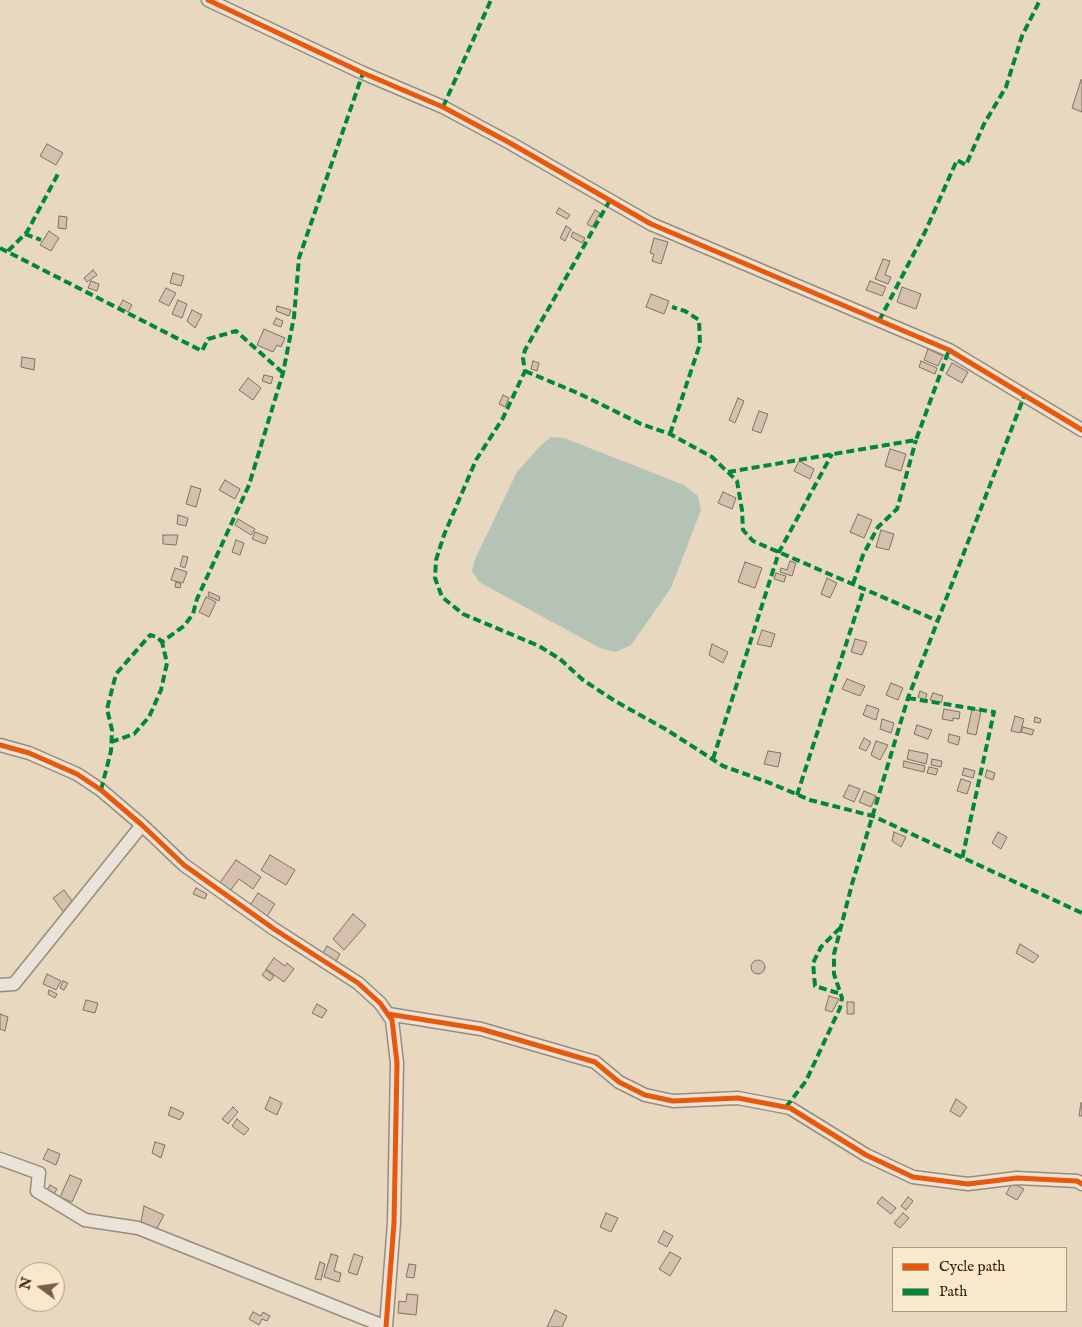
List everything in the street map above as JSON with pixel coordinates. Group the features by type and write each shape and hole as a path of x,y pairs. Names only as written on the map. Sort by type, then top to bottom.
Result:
{"street":[{"path":"208,0 363,73 443,107 651,224 950,350 1082,430"},
{"path":"0,745 29,753 76,774 101,790 142,825 184,865 314,956 358,983 380,1003 392,1020 397,1063 397,1098 394,1223 386,1327 138,1228 84,1220 37,1191 40,1172 0,1159"},
{"path":"0,985 14,984 142,825"},
{"path":"388,1014 482,1029 595,1062 619,1082 645,1095 673,1101 738,1098 790,1108 866,1155 913,1177 968,1184 1017,1178 1077,1181 1082,1184"}],"shaded area":[{"path":"551,437 564,438 684,485 698,496 701,510 671,588 631,645 616,652 600,648 479,582 472,571 475,559 517,472 541,445"}],"building":[{"path":"1082,80 1082,112 1072,108"},
{"path":"47,144 63,153 56,165 40,156"},
{"path":"559,208 570,215 567,219 556,213"},
{"path":"595,210 600,213 592,227 587,224"},
{"path":"59,216 67,217 66,229 58,228"},
{"path":"566,226 571,229 565,241 560,238"},
{"path":"49,231 59,238 51,251 40,245"},
{"path":"573,232 585,238 582,243 571,237"},
{"path":"654,238 668,242 661,264 652,261 654,254 650,253"},
{"path":"883,259 890,261 885,275 891,277 888,284 875,279"},
{"path":"93,270 97,275 87,282 84,278"},
{"path":"173,273 184,276 181,286 170,283"},
{"path":"91,281 99,284 97,291 88,288"},
{"path":"870,281 886,287 882,296 866,290"},
{"path":"902,287 921,294 916,309 897,302"},
{"path":"166,288 176,293 169,306 159,301"},
{"path":"651,294 669,301 664,314 646,307"},
{"path":"123,300 132,305 128,312 119,307"},
{"path":"178,300 187,304 182,318 172,314"},
{"path":"277,306 291,310 289,316 276,311"},
{"path":"192,310 202,315 195,328 187,321"},
{"path":"276,318 283,321 281,327 273,324"},
{"path":"264,329 285,338 281,347 277,345 273,352 257,345"},
{"path":"928,349 943,356 938,366 924,360"},
{"path":"22,357 35,359 34,370 21,367"},
{"path":"533,361 539,363 537,371 531,369"},
{"path":"921,361 937,368 935,374 919,367"},
{"path":"952,363 968,372 962,383 946,374"},
{"path":"264,375 273,377 271,384 262,381"},
{"path":"248,378 261,388 253,400 239,390"},
{"path":"503,395 509,398 505,407 499,404"},
{"path":"738,398 744,401 735,423 729,420"},
{"path":"759,411 768,414 761,433 752,430"},
{"path":"890,449 906,454 901,471 885,466"},
{"path":"799,461 814,469 810,479 794,471"},
{"path":"225,480 240,489 235,499 219,490"},
{"path":"191,486 201,489 196,507 186,504"},
{"path":"723,492 736,498 732,509 718,503"},
{"path":"858,514 872,520 864,538 850,532"},
{"path":"178,515 188,518 186,526 177,524"},
{"path":"238,519 255,529 251,535 235,525"},
{"path":"881,530 894,534 889,550 876,547"},
{"path":"255,532 268,537 265,544 252,539"},
{"path":"163,535 178,535 176,545 163,544"},
{"path":"236,540 244,543 240,555 232,552"},
{"path":"183,556 188,557 185,568 180,566"},
{"path":"790,561 796,563 792,576 780,572 781,568 787,570"},
{"path":"745,562 762,568 755,588 738,582"},
{"path":"175,568 187,572 183,583 171,580"},
{"path":"776,573 786,576 784,582 774,579"},
{"path":"827,578 837,583 830,598 821,594"},
{"path":"176,582 181,584 180,588 175,587"},
{"path":"209,592 220,597 219,601 208,596"},
{"path":"206,597 216,602 209,617 199,612"},
{"path":"762,630 775,634 771,647 757,644"},
{"path":"855,639 867,642 862,655 851,652"},
{"path":"712,644 728,652 723,663 709,655"},
{"path":"847,679 865,686 860,696 842,689"},
{"path":"891,683 903,688 898,700 886,695"},
{"path":"920,691 927,694 925,700 918,697"},
{"path":"933,693 943,696 941,703 930,700"},
{"path":"867,705 879,709 876,720 863,715"},
{"path":"944,709 960,712 959,719 953,718 953,721 942,719"},
{"path":"972,709 981,711 976,735 967,733"},
{"path":"1015,716 1024,719 1020,733 1011,731"},
{"path":"1035,717 1041,719 1040,723 1034,722"},
{"path":"882,719 894,723 891,733 880,729"},
{"path":"917,725 932,730 928,739 914,734"},
{"path":"1023,727 1034,730 1032,735 1021,732"},
{"path":"949,734 960,737 958,745 948,742"},
{"path":"864,738 871,742 866,751 859,748"},
{"path":"876,741 888,745 880,760 871,755"},
{"path":"909,750 928,754 926,764 907,759"},
{"path":"768,751 781,753 778,767 764,764"},
{"path":"932,759 942,761 941,767 931,765"},
{"path":"904,761 925,766 924,772 903,767"},
{"path":"929,767 938,769 936,775 927,773"},
{"path":"964,768 975,771 973,778 962,775"},
{"path":"987,770 995,773 993,780 985,777"},
{"path":"961,779 971,782 967,794 957,791"},
{"path":"849,785 860,789 854,802 843,797"},
{"path":"864,791 876,796 871,807 859,802"},
{"path":"894,832 906,837 901,847 892,841"},
{"path":"998,832 1007,837 1001,849 992,843"},
{"path":"270,855 295,870 286,885 261,870"},
{"path":"236,860 261,877 253,889 239,879 230,891 219,884"},
{"path":"196,888 207,894 205,899 193,894"},
{"path":"64,890 78,909 67,917 53,898"},
{"path":"258,893 275,904 266,918 249,907"},
{"path":"353,914 366,925 344,950 333,939"},
{"path":"1020,944 1039,956 1033,963 1016,953"},
{"path":"327,946 340,954 335,963 322,955"},
{"path":"274,958 285,966 287,963 294,969 284,982 266,969"},
{"path":"758,960 763,962 765,967 763,972 758,974 753,972 751,967 753,962"},
{"path":"266,970 274,976 270,981 262,975"},
{"path":"47,974 61,981 56,990 43,984"},
{"path":"63,981 68,983 64,990 60,988"},
{"path":"49,990 57,994 55,998 48,994"},
{"path":"829,996 839,999 832,1012 825,1010"},
{"path":"86,1000 98,1003 95,1013 83,1010"},
{"path":"847,1002 854,1002 854,1014 847,1014"},
{"path":"317,1004 327,1010 322,1018 312,1013"},
{"path":"0,1014 8,1017 5,1031 0,1029"},
{"path":"270,1097 282,1103 277,1115 265,1109"},
{"path":"956,1099 967,1107 960,1117 950,1111"},
{"path":"1081,1103 1082,1116 1079,1116"},
{"path":"171,1107 184,1113 180,1120 168,1115"},
{"path":"233,1107 238,1112 228,1124 222,1119"},
{"path":"237,1119 249,1129 244,1135 232,1126"},
{"path":"155,1142 165,1145 161,1158 152,1153"},
{"path":"48,1149 60,1154 56,1165 43,1159"},
{"path":"70,1175 82,1180 72,1202 60,1197"},
{"path":"1012,1183 1024,1189 1017,1200 1006,1194"},
{"path":"50,1185 57,1189 51,1199 44,1195"},
{"path":"882,1197 896,1208 891,1214 877,1203"},
{"path":"908,1197 913,1201 906,1210 901,1206"},
{"path":"144,1206 164,1215 156,1230 141,1222"},
{"path":"606,1213 618,1218 611,1232 600,1227"},
{"path":"903,1213 909,1218 900,1228 894,1223"},
{"path":"664,1231 673,1236 667,1247 658,1242"},
{"path":"670,1252 681,1258 670,1276 659,1269"},
{"path":"331,1254 338,1256 334,1271 341,1273 339,1282 324,1277"},
{"path":"354,1254 363,1257 357,1275 348,1272"},
{"path":"320,1262 325,1264 321,1280 315,1279"},
{"path":"409,1264 416,1265 414,1278 406,1277"},
{"path":"407,1294 418,1295 416,1315 398,1313 399,1301 406,1302"},
{"path":"555,1310 567,1316 562,1327 547,1327"},
{"path":"253,1312 261,1316 263,1312 270,1316 267,1321 262,1319 259,1325 249,1319"}],"marked path":[{"path":"443,107 491,0"},
{"path":"879,321 925,232 957,160 966,165 984,124 1006,87 1022,36 1040,0"},
{"path":"101,790 111,751 112,730 107,709 116,674 150,635 157,637 162,642 184,626 193,614 197,599 249,485 283,373 294,317 299,258 363,73"},
{"path":"8,251 27,232 58,174"},
{"path":"610,200 525,350 523,358 525,371 503,418 476,460 444,535 436,560 435,578 442,597 463,614 539,646 560,659 583,680 615,701 667,730 723,766 810,800 873,816 1082,913"},
{"path":"25,234 41,240"},
{"path":"0,248 202,351 208,339 236,331 283,373"},
{"path":"670,434 700,344 699,320 685,311 672,307"},
{"path":"728,472 916,440 949,350"},
{"path":"525,371 580,394 641,424 670,434 712,457 737,481 743,530 753,541 938,621"},
{"path":"786,1107 806,1081 840,1008 842,998 834,974 834,954 852,884 908,698 1025,394"},
{"path":"853,584 863,555 878,527 897,509 916,440"},
{"path":"713,759 779,552 832,454"},
{"path":"797,795 864,589"},
{"path":"111,742 134,734 149,717 161,690 167,663 162,642"},
{"path":"908,698 994,712 962,859"},
{"path":"840,928 821,947 813,963 815,986 841,994"}],"cycle path":[{"path":"208,0 363,73 443,107 651,224 949,350 1082,430"},
{"path":"0,745 29,753 77,774 101,790 142,825 184,865 274,929 358,983 380,1003 392,1020 397,1063 394,1223 386,1327"},
{"path":"388,1014 481,1029 595,1062 619,1082 645,1095 673,1101 738,1098 790,1108 866,1155 913,1177 968,1184 1017,1178 1077,1181 1082,1184"}]}
